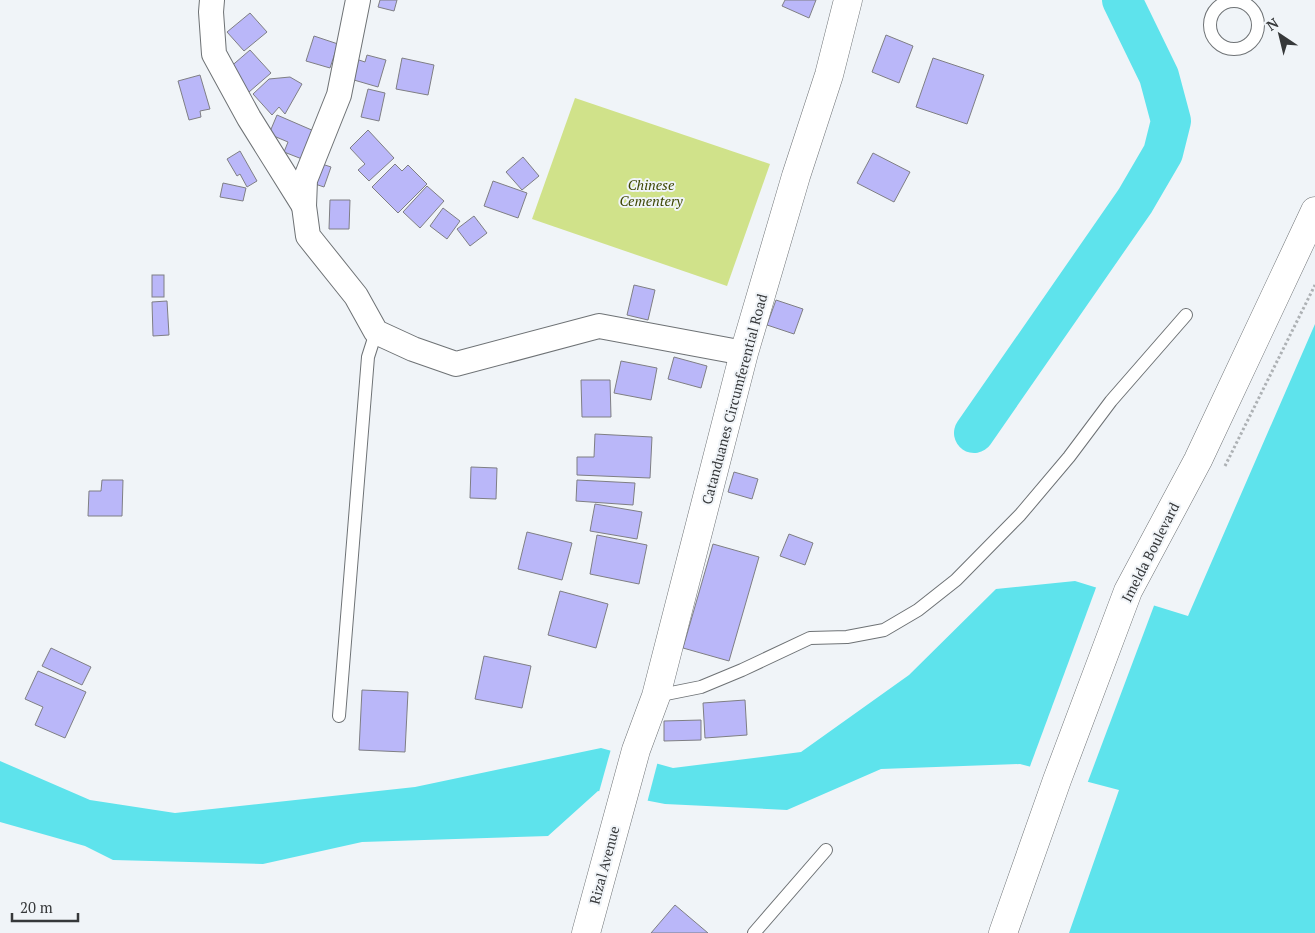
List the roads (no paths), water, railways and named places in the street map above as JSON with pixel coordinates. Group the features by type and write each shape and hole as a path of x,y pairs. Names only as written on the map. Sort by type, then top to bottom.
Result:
{"main road":[{"name":"Catanduanes Circumferential Road","path":"623,798 636,750 656,696 744,354 796,176 829,75 848,0"},
{"name":"Imelda Boulevard","path":"1003,933 1057,780 1128,591 1198,460 1294,260 1315,211"},
{"name":"Rizal Avenue","path":"586,933 623,798"}],"street":[{"path":"212,0 214,54 249,118 304,206"},
{"path":"358,0 339,95 305,180 304,206 308,236 356,296 376,332 413,349 456,364 599,326 744,354"}],"lane":[{"path":"656,696 701,687 810,638 847,637 884,630 918,610 956,580 1020,515 1069,457 1111,401 1186,315"},
{"path":"339,716 368,357 376,332"},
{"path":"754,933 826,850"}],"water":[{"path":"1315,324 1315,933 1069,933 1119,790 1020,764 881,769 787,810 665,804 598,791 548,836 362,842 263,864 113,860 85,846 0,822 0,761 90,800 175,813 415,787 601,748 673,768 801,752 909,675 996,589 1075,581 1188,616"}],"waterway":[{"path":"974,433 1135,201 1163,153 1171,121 1159,76 1122,0"}],"park label":[{"name":"Chinese Cementery","path":"651,192"}]}
